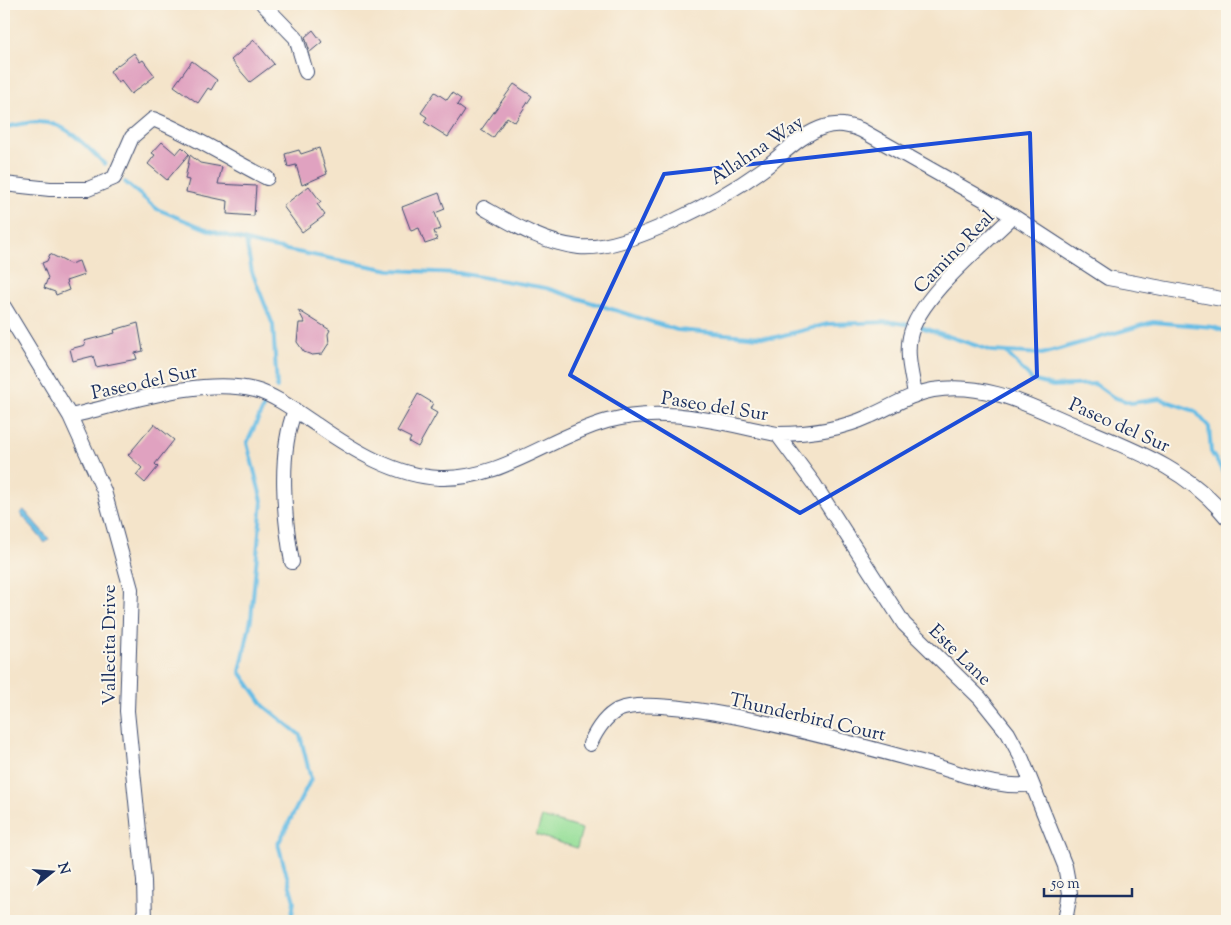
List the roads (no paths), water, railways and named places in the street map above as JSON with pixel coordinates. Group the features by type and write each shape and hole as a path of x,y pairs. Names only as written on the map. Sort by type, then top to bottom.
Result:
{"street":[{"path":"263,4 296,38 306,72"},
{"path":"4,184 50,189 88,189 97,186 114,178 132,137 153,119 187,133 230,160 268,178"},
{"name":"Allahna Way","path":"484,208 524,230 547,239 579,247 602,246 645,232 707,204 739,186 814,131 829,126 841,125 861,130 1013,216"},
{"name":"Camino Real","path":"915,394 909,339 917,319 949,278 1013,216 1108,278 1227,300"},
{"name":"Vallecita Drive","path":"4,307 70,416 104,491 131,589 126,711 144,881 145,921"},
{"name":"Paseo del Sur","path":"70,416 201,386 255,390 294,410 346,444 386,465 413,474 439,478 464,477 488,471 594,425 635,415 674,414 778,434 810,432 852,423 915,394 935,389 986,390 1011,397 1140,451 1168,466 1198,487 1227,518"},
{"path":"292,562 287,530 285,460 289,427 294,410"},
{"name":"Este Lane","path":"778,434 819,492 904,624 969,686 1000,721 1016,746 1068,880 1070,900 1065,921"},
{"name":"Thunderbird Court","path":"590,744 601,724 618,710 629,707 653,706 746,719 1002,785 1032,784"}],"water":[{"path":"24,510 49,539 45,543 20,513"}],"waterway":[{"path":"4,128 37,122 49,123 71,133 105,164"},
{"path":"125,182 157,209 211,231 261,245 390,270 458,273 546,288 677,330 772,338 828,324 892,322 911,325"},
{"path":"246,241 252,272 273,325 277,388"},
{"path":"918,326 992,351 1042,354 1153,322 1213,327 1227,332"},
{"path":"1006,352 1032,380 1053,386 1095,384 1113,397 1131,403 1160,399 1195,411 1209,427 1211,452 1225,475 1227,475"},
{"path":"266,402 247,443 262,501 251,619 240,672 264,706 300,735 311,779 278,844 294,901 291,921"}]}
